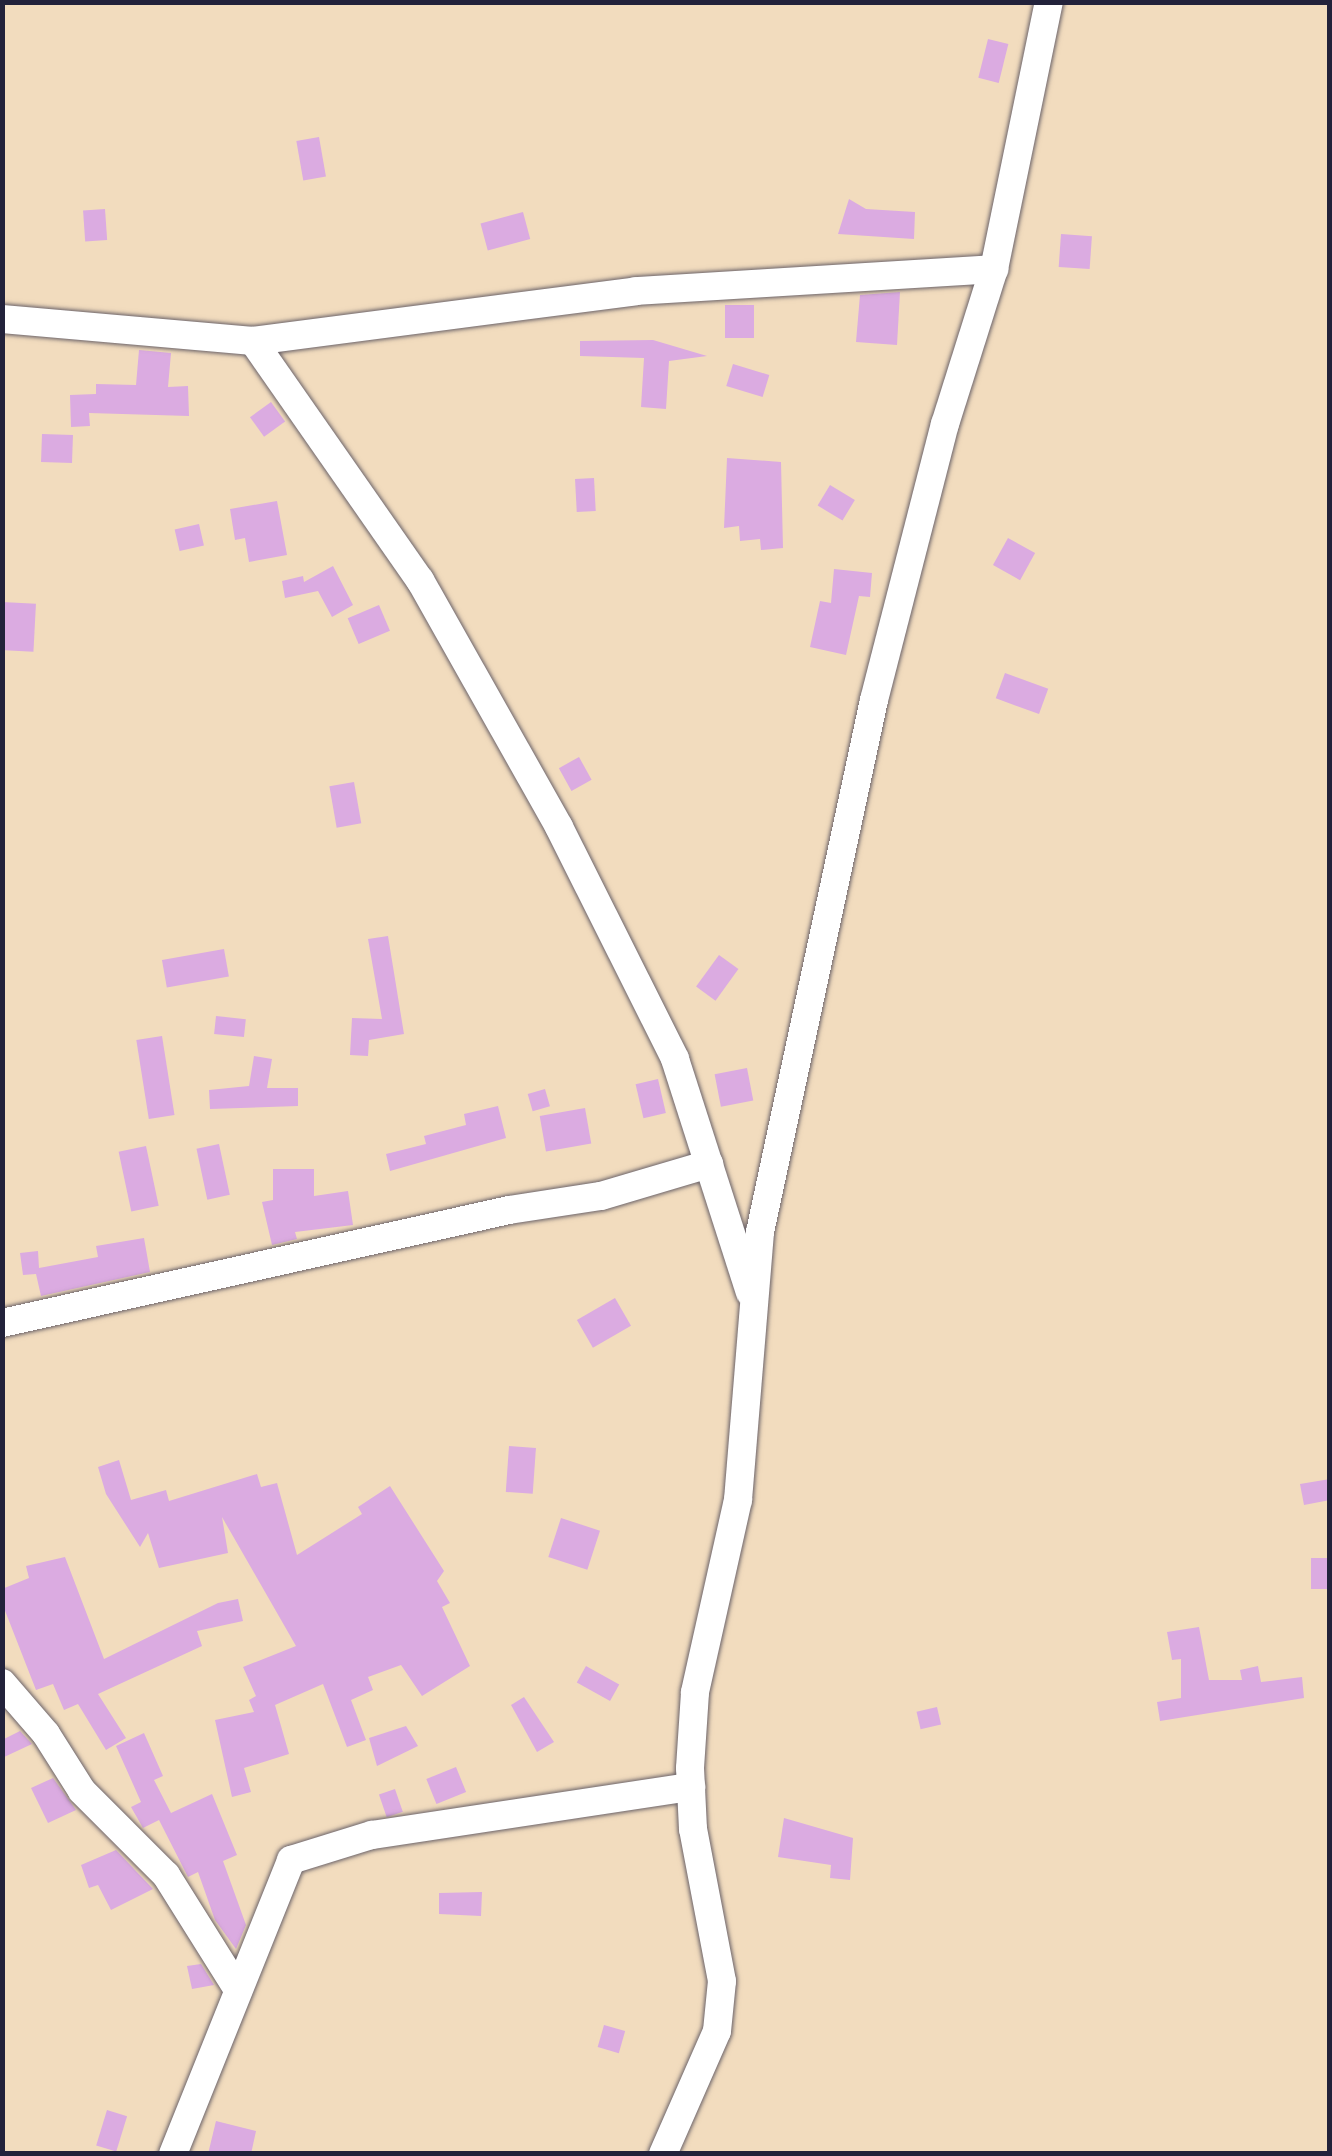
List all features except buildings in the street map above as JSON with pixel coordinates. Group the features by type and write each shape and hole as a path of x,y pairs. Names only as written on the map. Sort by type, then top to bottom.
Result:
{"street":[{"path":"664,2154 717,2032 722,1982 691,1787 695,1692 738,1500 760,1232 874,700 945,424 994,269 1049,2"},
{"path":"2,319 253,341 636,291 994,269"},
{"path":"253,341 420,580 559,826 675,1060 753,1301"},
{"path":"2,1323 509,1210 600,1196 708,1164"},
{"path":"2,1683 82,1791 166,1874 238,1990"},
{"path":"173,2154 281,1877 304,1852 372,1835 691,1787"}]}
